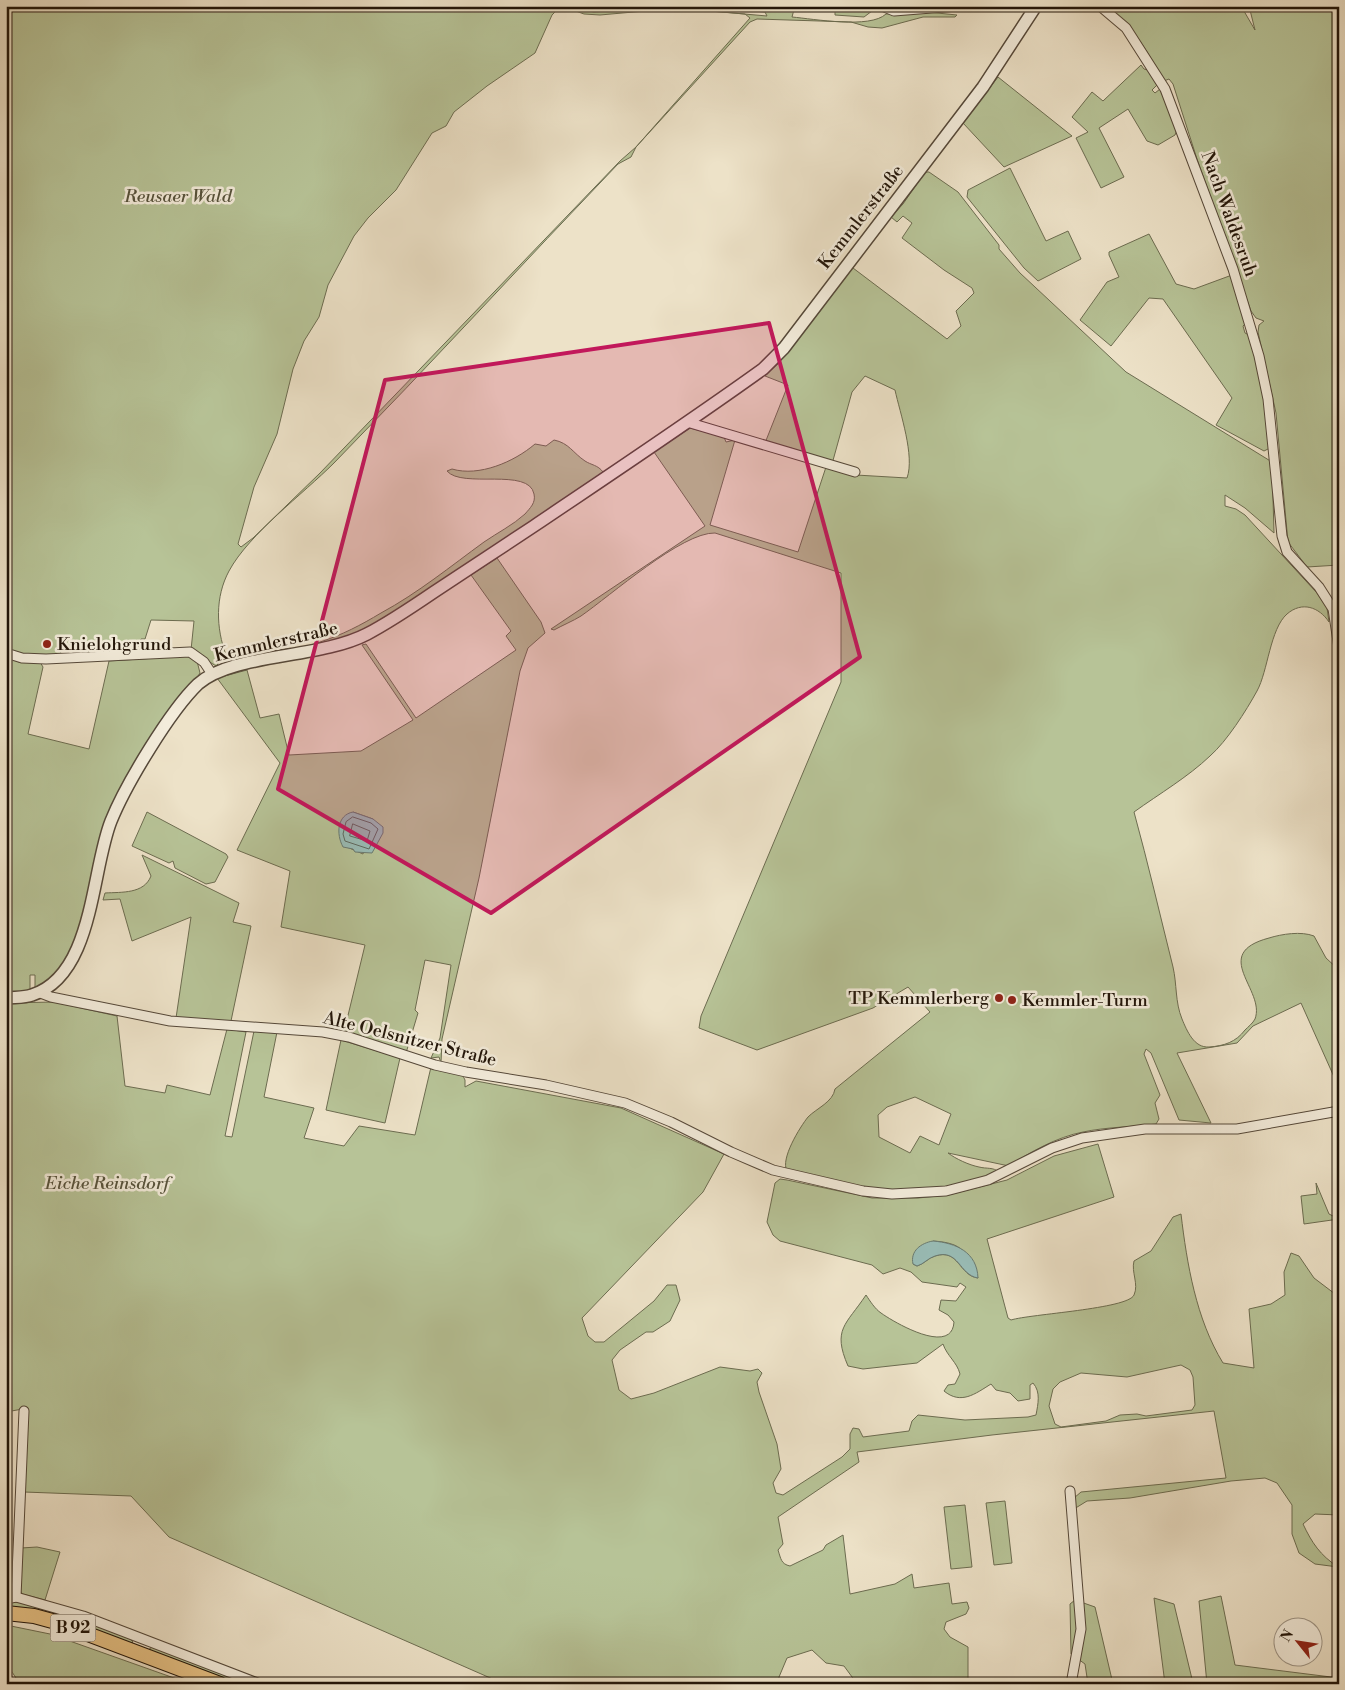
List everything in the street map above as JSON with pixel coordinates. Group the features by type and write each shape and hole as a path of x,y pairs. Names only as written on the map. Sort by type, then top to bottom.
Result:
{"main road":[{"name":"B 92","path":"6,1614 34,1616 139,1646 220,1684"}],"street":[{"path":"882,6 894,11 957,6"},
{"name":"Kemmlerstraße","path":"6,998 27,996 38,992 47,987 64,972 78,948 104,842 122,797 176,710 198,684 212,674 232,667 320,651 343,645 364,636 496,552 763,369 784,348 983,87 1036,6"},
{"name":"Nach Waldesruh","path":"1100,6 1126,28 1165,89 1172,105 1247,313 1268,399 1282,536 1287,552 1336,609"},
{"path":"686,422 855,472"},
{"path":"1336,609 1339,648"},
{"path":"6,653 22,658 46,659 190,652 204,662 212,674"},
{"name":"Alte Oelsnitzer Straße","path":"38,992 52,997 170,1021 323,1032 349,1037 458,1071 546,1085 625,1103 756,1163 813,1180 864,1191 920,1194 946,1191 988,1180 1037,1155 1082,1138 1145,1129 1237,1129 1339,1111"},
{"path":"16,1597 24,1411"},
{"path":"1070,1491 1081,1629 1071,1684"},
{"path":"6,1599 16,1597 60,1608 139,1646 164,1646 260,1684"}],"highlighted area":[{"path":"769,323 860,657 491,913 278,789 385,380"}],"green space":[{"name":"Reusaer Wald","path":"6,6 561,6 552,15 535,53 487,86 454,112 446,126 432,133 396,190 368,218 354,236 328,285 319,317 304,341 293,369 277,434 254,487 238,544 241,547 253,538 320,473 620,161 636,147 631,157 618,164 334,463 249,543 229,571 221,591 218,613 220,634 226,655 230,657 299,648 328,639 366,622 421,588 520,518 529,510 533,503 534,494 529,486 520,482 466,478 455,476 447,471 452,469 473,471 496,466 517,457 535,444 546,446 554,440 563,443 585,461 599,468 603,472 600,477 398,612 340,642 227,663 221,649 217,648 215,651 218,664 216,666 191,650 194,621 151,620 145,639 141,639 138,647 130,654 101,656 94,652 61,650 60,657 33,658 6,651"},
{"path":"562,6 594,12 664,7 677,8 600,15 584,14"},
{"path":"695,6 795,6 792,17 836,22 757,19 750,22 636,147 750,18 745,14 767,16 765,12"},
{"path":"835,6 872,6 872,11 864,17 835,15"},
{"path":"1108,6 1241,6 1255,30 1249,6 1339,6 1339,565 1307,567 1288,542 1276,413 1258,332 1259,325 1264,321 1256,318 1251,311 1197,159 1173,84 1169,79 1164,81 1133,31"},
{"path":"927,12 957,15 955,17 923,17 882,28 868,27 851,22 878,19 886,14"},
{"path":"1141,65 1144,69 1148,70 1158,84 1152,90 1155,93 1160,89 1177,130 1175,135 1158,145 1147,141 1128,109 1099,128 1124,177 1101,188 1076,138 1088,132 1072,117 1092,92 1103,101"},
{"path":"998,77 1072,136 1004,167 963,123"},
{"path":"1010,168 1046,241 1068,231 1081,259 1038,281 1024,268 967,197 968,190"},
{"path":"925,172 929,172 958,192 999,245 999,249 1020,273 1126,372 1272,462 1274,533 1245,508 1225,495 1225,506 1236,509 1245,515 1317,593 1327,608 1329,622 1315,609 1310,608 1298,608 1287,614 1281,621 1273,640 1261,683 1229,734 1201,764 1134,812 1173,967 1180,1013 1186,1029 1195,1042 1204,1047 1218,1046 1177,1053 1211,1123 1179,1120 1151,1053 1146,1049 1144,1054 1160,1095 1155,1103 1159,1119 1156,1124 1101,1129 1073,1134 1026,1155 1009,1166 948,1153 967,1163 999,1172 957,1187 912,1191 867,1189 787,1171 786,1166 788,1151 808,1117 831,1098 835,1089 930,1012 908,987 873,1008 757,1050 699,1028 701,1016 841,682 841,573 715,533 701,535 684,543 646,567 581,616 554,630 551,629 705,526 654,452 690,428 724,437 726,442 735,440 710,525 798,552 826,467 856,475 907,478 909,469 908,447 895,390 865,376 852,392 832,464 791,448 788,449 765,443 788,385 765,376 778,364 847,271 853,268 947,339 961,326 956,311 974,293 972,288 944,270 902,238 912,223 903,216 897,222 891,217 903,204","holes":["915,1097 951,1114 939,1145 920,1136 910,1153 879,1137 878,1115 887,1107"]},
{"path":"1149,234 1176,284 1194,289 1232,275 1245,324 1243,326 1245,333 1249,335 1264,392 1270,448 1264,451 1216,425 1232,398 1163,299 1149,298 1111,346 1080,320 1107,282 1119,277 1109,252"},
{"path":"497,558 541,622 545,633 528,648 520,671 479,878 442,1039 441,1063 439,1057 431,1058 440,1038 451,965 425,960 415,1010 418,1013 406,1053 344,1032 365,945 281,927 290,871 237,850 280,763 217,678 247,670 260,718 279,714 289,755 361,751 413,720 362,645 366,644 416,718 516,650 506,636 511,631 471,575","holes":["353,812 373,819 363,854 347,847"]},
{"path":"187,656 197,661 200,673 114,804 76,946 58,973 35,989 35,975 30,975 30,991 6,993 6,657 19,662 40,662 43,667 28,734 89,749 109,661"},
{"path":"147,812 226,854 228,857 215,882 206,884 175,868 173,861 169,863 132,846"},
{"path":"142,855 239,903 233,922 251,926 231,1021 176,1018 191,917 132,941 120,899 103,900 105,893 132,891 148,882 151,876"},
{"path":"1297,933 1309,934 1314,936 1326,958 1339,970 1339,1007 1333,1010 1339,1024 1339,1088 1301,1003 1253,1026 1237,1043 1221,1046 1238,1038 1255,1019 1256,1008 1253,996 1241,963 1243,953 1252,945 1269,938"},
{"name":"Eiche Reinsdorf","path":"54,1002 117,1016 125,1086 165,1093 167,1085 210,1095 227,1029 246,1032 225,1136 232,1137 254,1031 277,1032 264,1097 314,1108 304,1138 344,1146 359,1126 415,1135 431,1067 462,1074 465,1080 465,1087 476,1081 621,1108 724,1154 703,1192 582,1318 588,1336 595,1342 604,1342 654,1301 667,1285 676,1285 680,1300 670,1321 653,1332 646,1332 620,1350 612,1360 619,1390 631,1399 654,1393 720,1367 750,1371 758,1369 762,1373 757,1382 759,1392 777,1444 781,1469 773,1483 776,1493 783,1495 842,1457 850,1449 850,1434 853,1428 859,1429 863,1437 909,1431 912,1421 918,1415 965,1420 1028,1417 1036,1415 1038,1398 1036,1387 1033,1383 1030,1385 1030,1399 1018,1401 1010,1393 996,1390 991,1384 962,1398 950,1395 944,1391 948,1385 955,1384 960,1374 943,1344 917,1363 863,1369 848,1366 843,1354 841,1335 847,1321 866,1295 873,1305 888,1318 922,1334 934,1337 944,1336 951,1332 954,1322 948,1315 939,1310 941,1300 956,1301 966,1287 960,1283 957,1287 922,1282 911,1272 900,1268 883,1274 872,1265 780,1241 773,1235 767,1222 775,1183 780,1179 787,1180 872,1198 918,1198 948,1195 1007,1180 1054,1156 1098,1144 1114,1197 987,1239 1008,1318 1011,1320 1115,1304 1128,1300 1134,1295 1135,1291 1134,1261 1151,1251 1173,1217 1181,1214 1194,1291 1199,1310 1214,1346 1223,1363 1254,1368 1249,1309 1271,1304 1285,1295 1284,1272 1291,1253 1299,1256 1314,1278 1339,1297 1339,1515 1315,1514 1303,1524 1317,1548 1338,1567 1315,1564 1299,1553 1292,1534 1292,1505 1277,1483 1265,1478 1231,1481 1130,1498 1087,1501 1074,1509 1074,1498 1081,1492 1226,1478 1214,1411 857,1452 859,1462 778,1517 783,1544 778,1550 782,1561 790,1566 823,1550 826,1545 843,1535 850,1594 895,1584 912,1574 914,1588 949,1583 952,1604 967,1602 969,1608 966,1614 946,1622 944,1629 950,1637 968,1647 968,1684 872,1684 855,1681 844,1666 826,1663 812,1650 787,1658 779,1677 779,1684 504,1684 169,1537 131,1496 24,1492 28,1408 6,1412 6,1003","holes":["933,1241 951,1244 963,1250 978,1278 967,1273 949,1256 935,1256 917,1266 913,1264","1181,1365 1190,1370 1193,1377 1195,1405 1192,1410 1146,1416 1137,1414 1120,1415 1106,1421 1061,1427 1055,1424 1049,1406 1053,1389 1060,1382 1081,1373 1127,1377"]},
{"path":"341,1040 400,1058 385,1123 326,1110"},
{"path":"1316,1183 1329,1214 1333,1216 1339,1215 1339,1219 1304,1224 1301,1196 1317,1194"},
{"path":"1005,1501 1012,1563 994,1565 986,1503"},
{"path":"965,1505 972,1567 951,1569 944,1507"},
{"path":"37,1547 60,1552 45,1600 22,1594 19,1588 21,1548"},
{"path":"1221,1596 1235,1665 1339,1678 1339,1684 1207,1684 1199,1601"},
{"path":"1154,1598 1174,1604 1192,1679 1196,1684 1165,1684"},
{"path":"18,1600 55,1608 130,1639 133,1642 131,1644 44,1612 6,1607 6,1601"},
{"path":"1075,1600 1095,1607 1113,1684 1088,1684 1085,1664 1071,1654 1070,1604"},
{"path":"6,1625 50,1634 191,1684 15,1684 16,1678 10,1669 6,1668"},
{"path":"152,1647 257,1684 234,1684 147,1651"}],"water":[{"path":"353,812 373,819 383,827 383,833 372,853 355,852 353,849 343,847 339,836 339,826 344,817"},
{"path":"933,1241 950,1244 964,1250 974,1262 978,1278 972,1276 949,1256 935,1256 917,1266 913,1264 913,1255 917,1248"}],"place":[{"name":"Knielohgrund","path":"47,644"},
{"name":"TP Kemmlerberg","path":"999,998"},
{"name":"Kemmler-Turm","path":"1012,1000"}]}
